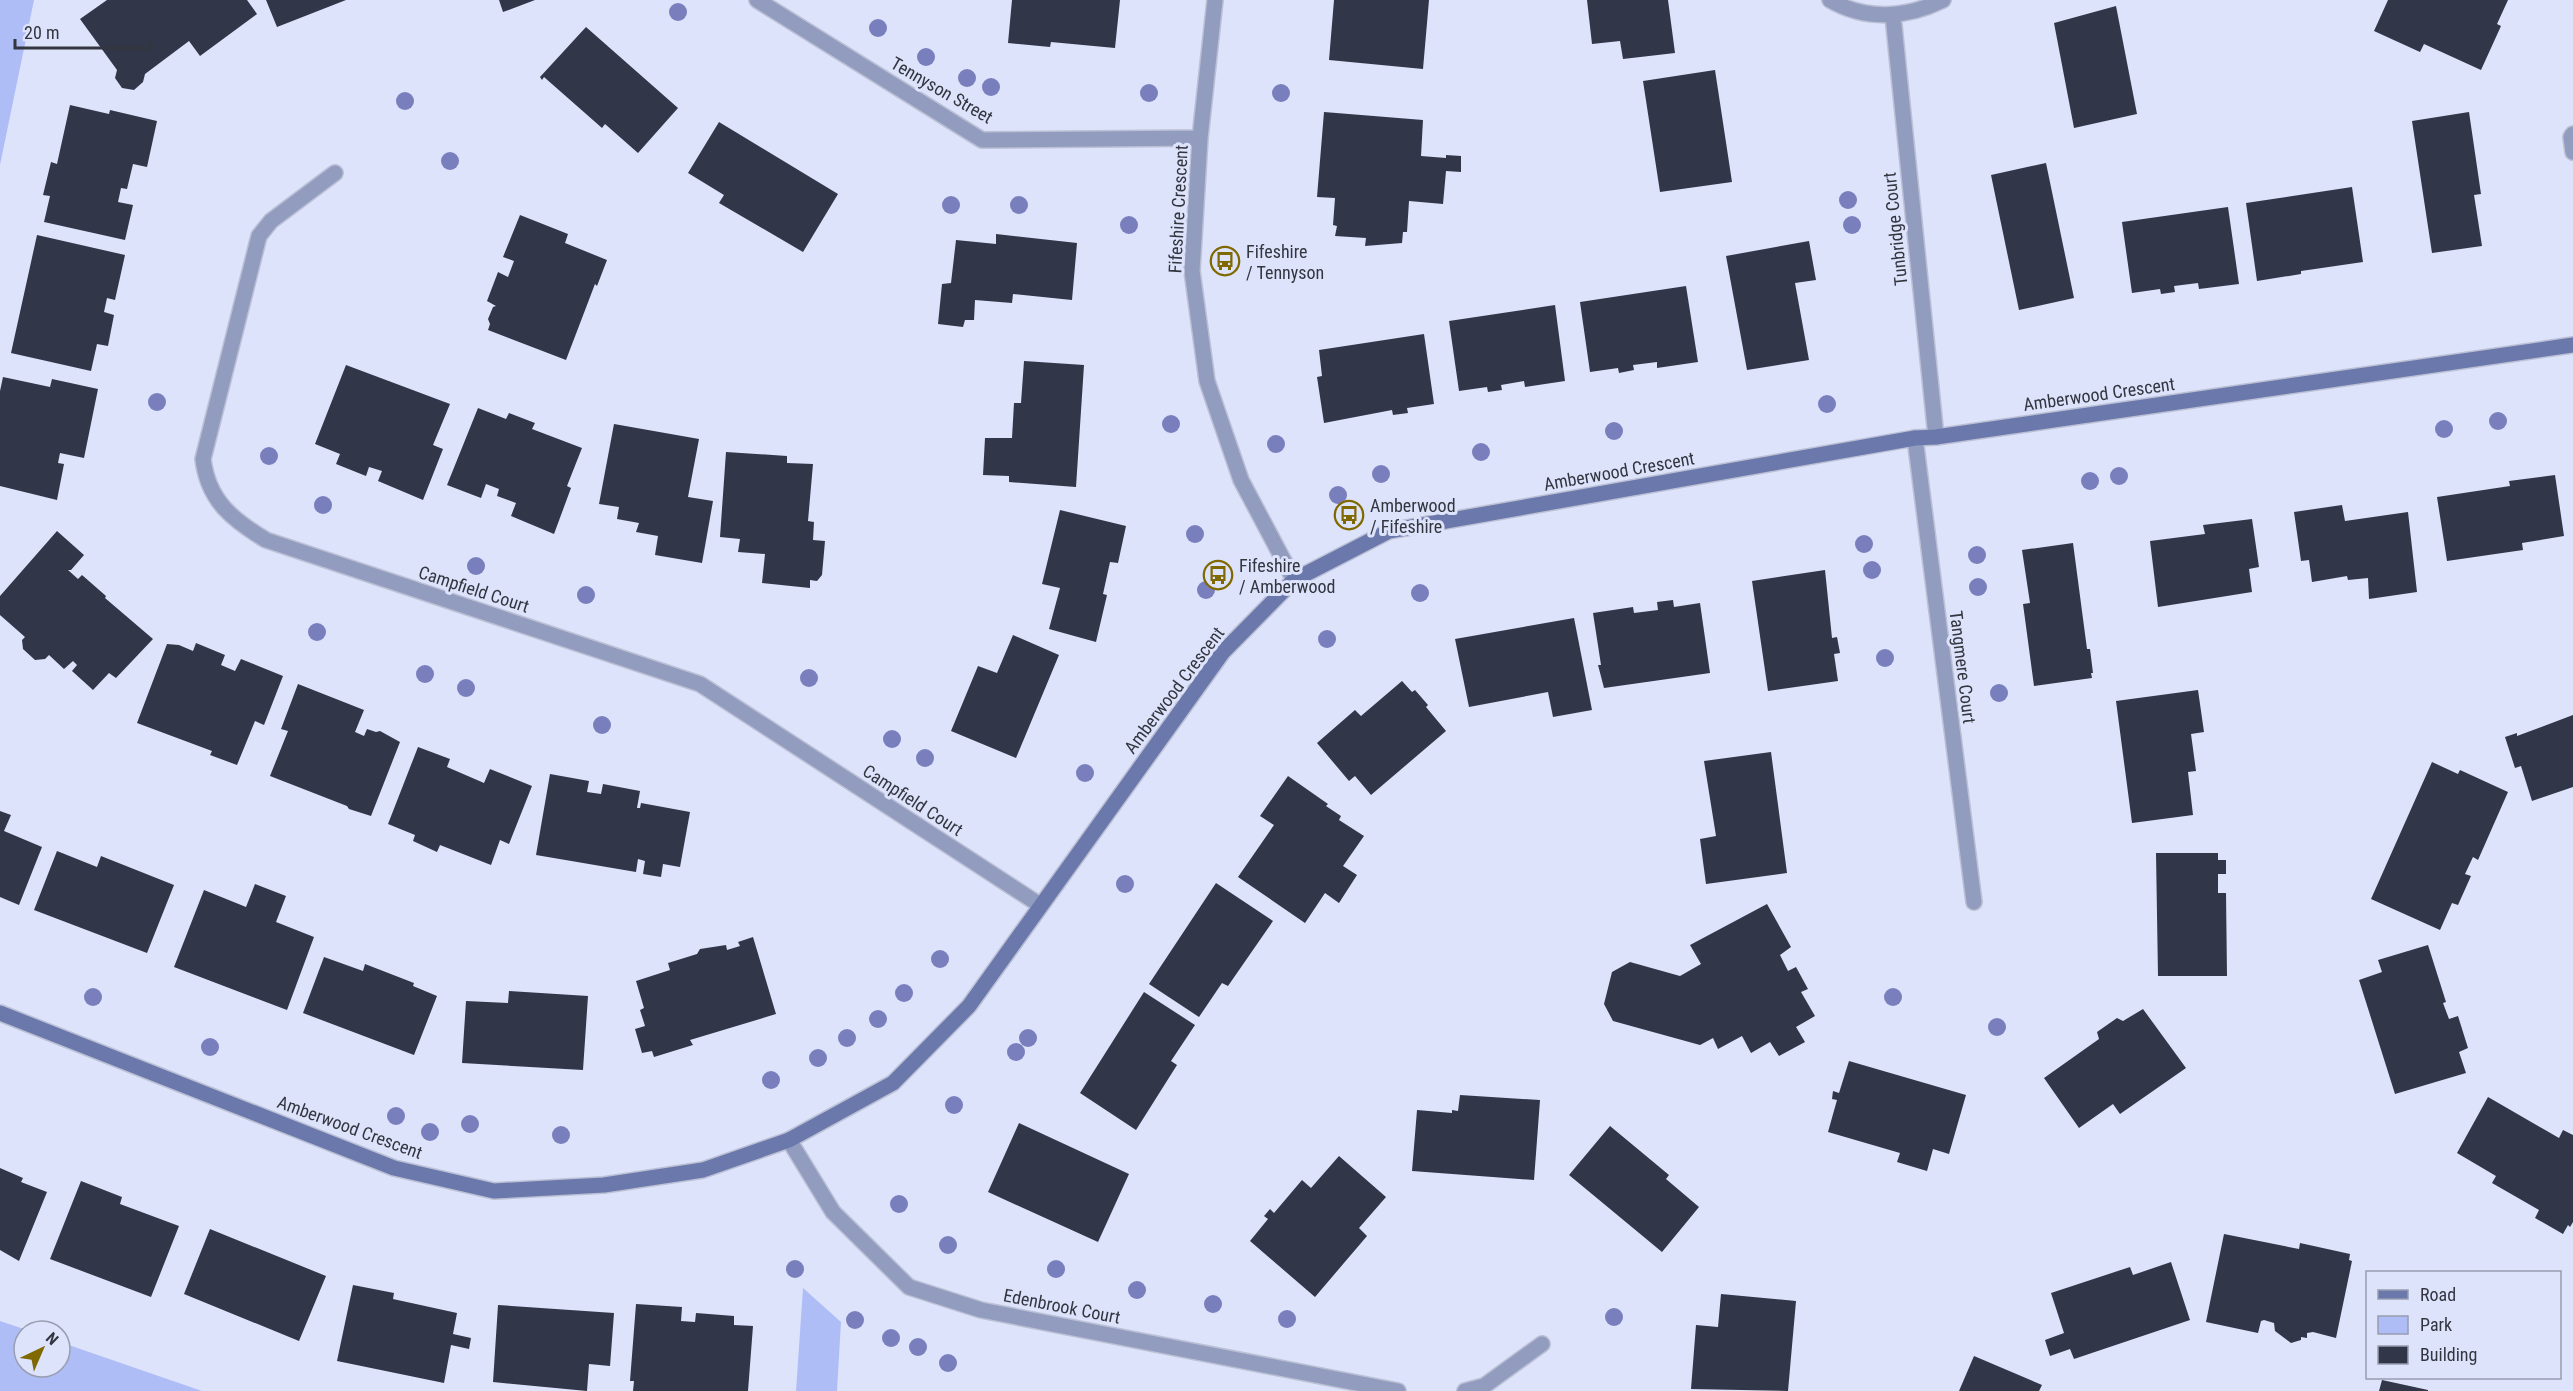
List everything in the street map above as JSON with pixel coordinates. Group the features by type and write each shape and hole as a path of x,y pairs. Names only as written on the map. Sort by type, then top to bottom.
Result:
{"street":[{"name":"Tennyson Street","path":"757,0 982,140 1200,138"},
{"name":"Fifeshire Crescent","path":"1215,0 1200,138 1192,271 1207,381 1241,480 1294,580"},
{"path":"1830,0 1845,9 1893,16 1919,12 1943,0"},
{"name":"Tunbridge Court","path":"1893,16 1936,437"},
{"path":"2573,134 2573,152"},
{"name":"Campfield Court","path":"335,173 270,220 259,236 203,459 209,482 217,498 234,520 266,540 700,684 1040,905"},
{"name":"Amberwood Crescent","path":"0,1013 394,1168 494,1191 604,1185 704,1170 789,1140 893,1083 969,1006 1223,652 1294,580 1389,531 1915,438 1936,437 2573,345"},
{"name":"Tangmere Court","path":"1915,438 1974,902"},
{"name":"Edenbrook Court","path":"789,1140 833,1212 909,1287 981,1310 1398,1391"},
{"path":"1465,1391 1484,1386 1542,1344"}],"green space":[{"path":"0,0 34,0 0,165"},
{"path":"803,1288 841,1322 837,1391 796,1391"},
{"path":"0,1321 12,1325 12,1379 72,1379 72,1346 202,1391 0,1391"}],"building":[{"path":"107,0 247,0 257,14 200,56 189,41 145,74 143,82 134,90 122,88 115,78 117,70 80,19"},
{"path":"266,0 346,0 277,27"},
{"path":"499,0 535,0 503,12"},
{"path":"1012,0 1120,0 1115,48 1051,42 1050,47 1008,43"},
{"path":"1334,0 1429,0 1423,69 1329,60"},
{"path":"1587,0 1668,0 1675,53 1623,59 1620,41 1592,44"},
{"path":"2388,0 2508,0 2497,24 2501,26 2481,70 2424,44 2420,52 2374,31"},
{"path":"2116,6 2137,114 2074,128 2054,23"},
{"path":"586,27 678,108 638,153 605,124 602,128 544,77 542,80 540,77"},
{"path":"1715,70 1732,182 1660,192 1643,81"},
{"path":"70,105 109,114 110,110 157,121 147,167 133,164 127,189 121,188 118,202 133,205 125,240 44,222 50,196 43,195 51,162 57,164"},
{"path":"1324,112 1423,120 1421,156 1446,158 1446,155 1461,156 1461,172 1446,171 1443,204 1409,201 1407,232 1403,232 1402,243 1365,246 1366,238 1335,236 1337,226 1333,225 1335,198 1317,197"},
{"path":"2469,112 2481,194 2474,195 2482,246 2432,253 2412,121"},
{"path":"719,122 838,194 803,252 719,203 724,195 688,173"},
{"path":"2046,163 2074,298 2019,310 1991,175"},
{"path":"2352,187 2363,262 2301,271 2301,274 2257,281 2246,203"},
{"path":"2228,207 2239,284 2199,289 2198,283 2174,286 2175,292 2161,294 2160,289 2132,293 2122,222"},
{"path":"520,215 568,234 565,243 607,260 597,286 595,284 566,360 488,330 490,324 488,319 493,307 496,306 487,301 498,272 508,277 514,261 503,257"},
{"path":"996,234 1077,243 1072,300 1013,294 1012,303 975,300 974,320 965,320 963,327 938,324 942,284 951,283 956,240 996,244"},
{"path":"37,235 125,255 115,300 107,298 104,312 114,315 108,346 97,344 91,371 11,353"},
{"path":"1809,241 1816,280 1795,283 1809,360 1747,370 1726,256"},
{"path":"1686,286 1698,362 1657,368 1657,362 1633,365 1634,370 1619,373 1618,368 1590,372 1580,302"},
{"path":"1555,305 1565,381 1525,387 1524,381 1501,385 1502,390 1488,392 1487,387 1459,391 1449,321"},
{"path":"1424,334 1434,404 1407,408 1408,413 1393,415 1392,410 1324,423 1317,377 1322,376 1319,350"},
{"path":"1024,361 1084,365 1076,487 1009,482 1009,476 983,475 985,438 1012,438 1014,403 1021,403"},
{"path":"346,365 450,404 433,445 443,449 423,500 378,481 382,471 369,467 366,476 336,464 340,454 315,444"},
{"path":"3,377 50,387 52,379 98,389 84,458 60,453 58,463 64,464 57,500 0,486 0,391"},
{"path":"478,408 506,419 509,413 535,423 532,429 582,448 567,486 571,488 554,534 511,516 516,503 497,496 499,489 486,484 481,498 447,485"},
{"path":"614,424 699,439 688,497 713,501 702,563 655,555 658,536 636,532 639,523 617,519 619,507 599,504"},
{"path":"726,452 787,456 787,463 813,464 808,521 814,522 813,540 825,541 822,575 817,581 810,580 810,588 762,583 765,554 738,552 740,539 720,537"},
{"path":"2555,475 2564,536 2522,543 2523,550 2447,561 2437,497 2510,486 2509,481"},
{"path":"2342,505 2345,521 2408,512 2417,592 2369,599 2368,578 2348,580 2347,576 2312,582 2309,560 2301,561 2294,512"},
{"path":"1060,510 1126,526 1118,563 1110,562 1103,594 1107,595 1096,642 1049,629 1060,588 1042,584"},
{"path":"2252,519 2259,567 2249,569 2252,592 2158,607 2150,541 2205,534 2203,525"},
{"path":"57,531 84,555 71,570 68,570 78,579 82,575 153,639 116,678 109,673 93,690 72,671 77,665 73,661 64,669 49,655 45,659 35,660 23,649 22,640 25,637 0,615 0,596"},
{"path":"2073,543 2087,649 2090,649 2092,678 2034,686 2023,604 2030,603 2022,550"},
{"path":"1825,570 1832,638 1837,637 1840,653 1834,654 1838,681 1768,691 1752,581"},
{"path":"1673,600 1674,607 1700,603 1710,673 1604,688 1598,665 1601,665 1593,613 1633,607 1634,613 1658,610 1657,602"},
{"path":"1574,618 1592,710 1553,717 1548,692 1469,707 1455,639"},
{"path":"1013,635 1059,655 1016,758 951,731 978,666 997,673"},
{"path":"196,643 225,655 221,665 235,671 241,659 283,676 264,725 255,721 237,765 210,755 212,751 137,723 167,644 179,645 193,651"},
{"path":"1402,681 1412,692 1415,690 1446,731 1371,795 1355,776 1349,781 1317,743 1355,710 1361,716"},
{"path":"298,684 364,710 355,732 364,736 367,729 380,731 400,742 371,816 270,776 288,731 281,729"},
{"path":"2198,690 2204,732 2191,734 2196,771 2188,772 2193,815 2132,823 2116,701"},
{"path":"2573,715 2573,787 2532,801 2521,766 2515,768 2505,737 2517,733 2517,736"},
{"path":"418,747 450,759 447,767 484,783 490,769 532,786 509,844 500,840 491,865 440,845 437,852 413,841 415,835 388,824"},
{"path":"1771,752 1787,873 1706,884 1700,839 1716,836 1704,761"},
{"path":"2432,762 2458,774 2460,770 2508,792 2478,860 2473,857 2465,874 2471,876 2458,905 2452,903 2440,930 2371,899"},
{"path":"550,774 589,781 587,792 601,794 603,784 640,791 637,808 640,808 641,803 690,812 680,867 663,864 661,877 643,874 645,861 638,859 636,872 536,855"},
{"path":"1288,776 1328,804 1326,806 1341,816 1339,820 1364,836 1343,866 1357,875 1339,903 1325,893 1305,923 1238,877 1274,825 1260,816"},
{"path":"0,811 11,815 4,831 42,847 19,905 0,897"},
{"path":"57,851 97,867 101,856 174,885 147,953 34,910"},
{"path":"2156,853 2218,853 2218,860 2226,860 2226,874 2218,874 2218,893 2226,893 2227,976 2158,976"},
{"path":"1216,883 1273,921 1228,986 1222,983 1199,1017 1149,984"},
{"path":"255,884 286,896 276,922 314,937 287,1010 174,967 204,890 246,907"},
{"path":"1767,904 1791,947 1780,955 1788,971 1796,967 1808,989 1801,992 1815,1016 1796,1027 1805,1042 1779,1056 1770,1042 1751,1053 1742,1036 1718,1049 1713,1038 1700,1045 1613,1021 1604,1004 1612,972 1630,962 1680,976 1701,964 1690,945"},
{"path":"753,937 776,1014 690,1040 693,1045 654,1057 652,1051 642,1053 635,1029 645,1026 640,1010 644,1008 636,981 670,970 668,963 697,954 700,949 726,945 727,950 740,946 738,942"},
{"path":"2428,945 2449,1019 2458,1016 2468,1048 2459,1052 2466,1073 2395,1094 2359,980 2382,972 2378,960"},
{"path":"324,957 363,971 365,964 414,983 413,986 437,996 414,1055 303,1013"},
{"path":"509,991 588,996 583,1070 462,1063 466,1001 508,1003"},
{"path":"1144,992 1195,1025 1171,1061 1177,1065 1136,1130 1080,1093"},
{"path":"2143,1009 2186,1068 2120,1114 2113,1104 2079,1128 2044,1078 2099,1039 2097,1032 2117,1018 2123,1021"},
{"path":"1849,1061 1966,1095 1949,1154 1933,1149 1927,1171 1897,1162 1900,1153 1828,1132 1837,1100 1832,1099 1833,1091 1839,1093"},
{"path":"1460,1095 1540,1100 1534,1180 1412,1171 1417,1110 1452,1113 1452,1110 1458,1111"},
{"path":"2488,1097 2559,1138 2563,1130 2573,1135 2573,1222 2570,1227 2568,1225 2563,1234 2535,1218 2539,1210 2492,1183 2496,1176 2457,1153"},
{"path":"1019,1123 1129,1174 1098,1242 988,1192"},
{"path":"1610,1126 1669,1175 1666,1179 1699,1207 1662,1252 1569,1175"},
{"path":"1339,1156 1386,1197 1359,1228 1367,1236 1315,1297 1250,1241 1268,1219 1264,1216 1270,1209 1274,1213 1302,1180 1311,1188"},
{"path":"0,1168 23,1178 21,1182 47,1192 19,1261 0,1250"},
{"path":"81,1181 122,1197 120,1204 179,1226 151,1297 50,1259"},
{"path":"210,1229 326,1276 299,1341 184,1294"},
{"path":"2224,1234 2299,1249 2300,1243 2350,1254 2349,1260 2352,1261 2336,1338 2313,1332 2307,1333 2307,1338 2301,1337 2301,1340 2291,1343 2275,1331 2274,1323 2264,1320 2261,1321 2258,1333 2206,1322"},
{"path":"2171,1262 2190,1320 2074,1359 2070,1349 2050,1356 2045,1340 2064,1333 2051,1293 2130,1267 2133,1275"},
{"path":"353,1285 394,1293 393,1299 457,1313 453,1334 471,1338 469,1349 451,1345 444,1383 337,1361"},
{"path":"1721,1294 1796,1301 1788,1391 1691,1389 1696,1325 1718,1327"},
{"path":"636,1304 682,1307 681,1321 695,1322 696,1313 734,1316 734,1325 753,1326 748,1391 633,1391 634,1381 630,1381"},
{"path":"498,1305 614,1313 610,1366 589,1364 587,1391 493,1382"},
{"path":"1974,1356 2042,1385 2039,1391 1959,1391"},
{"path":"2382,1380 2428,1390 2428,1391 2379,1391"}],"place":[{"name":"Fifeshire / Tennyson","path":"1225,261"},
{"name":"Amberwood / Fifeshire","path":"1349,515"},
{"name":"Fifeshire / Amberwood","path":"1218,575"}]}
